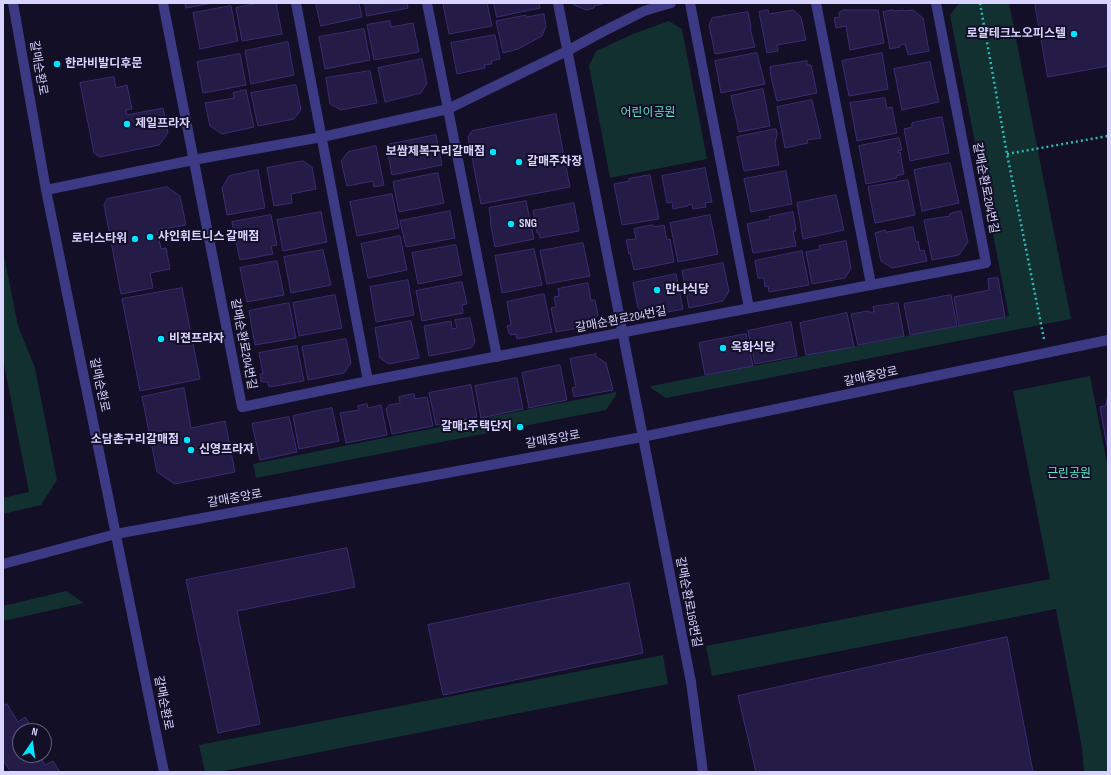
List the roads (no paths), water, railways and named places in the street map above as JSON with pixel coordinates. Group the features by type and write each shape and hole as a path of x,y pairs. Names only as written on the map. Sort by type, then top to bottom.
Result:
{"street":[{"name":"갈매순환로","path":"13,3 46,190 164,772"},
{"name":"갈매순환로204번길","path":"163,3 242,407 368,381 986,263 936,3"},
{"path":"296,3 368,381"},
{"path":"427,3 497,357"},
{"path":"558,3 567,51"},
{"path":"46,190 193,160 322,137 448,109 567,51 604,31 644,12 671,3"},
{"path":"690,3 749,308"},
{"path":"816,3 871,284"},
{"name":"갈매순환로166번길","path":"567,51 690,682 703,772"},
{"name":"갈매중앙로","path":"3,564 116,534 642,437 1108,340"}],"place":[{"name":"로얄테크노오피스텔","path":"1074,34"},
{"name":"한라비발디후문","path":"57,64"},
{"name":"제일프라자","path":"127,124"},
{"name":"보쌈제복구리갈매점","path":"493,152"},
{"name":"갈매주차장","path":"519,162"},
{"name":"SNG","path":"511,224"},
{"name":"샤인휘트니스 갈매점","path":"150,237"},
{"name":"로터스타워","path":"135,239"},
{"name":"만나식당","path":"657,290"},
{"name":"비젼프라자","path":"161,339"},
{"name":"옥화식당","path":"723,348"},
{"name":"갈매1주택단지","path":"520,427"},
{"name":"소담촌구리갈매점","path":"187,440"},
{"name":"신영프라자","path":"191,450"}],"park label":[{"name":"어린이공원","path":"648,113"},
{"name":"근린공원","path":"1069,474"}]}
